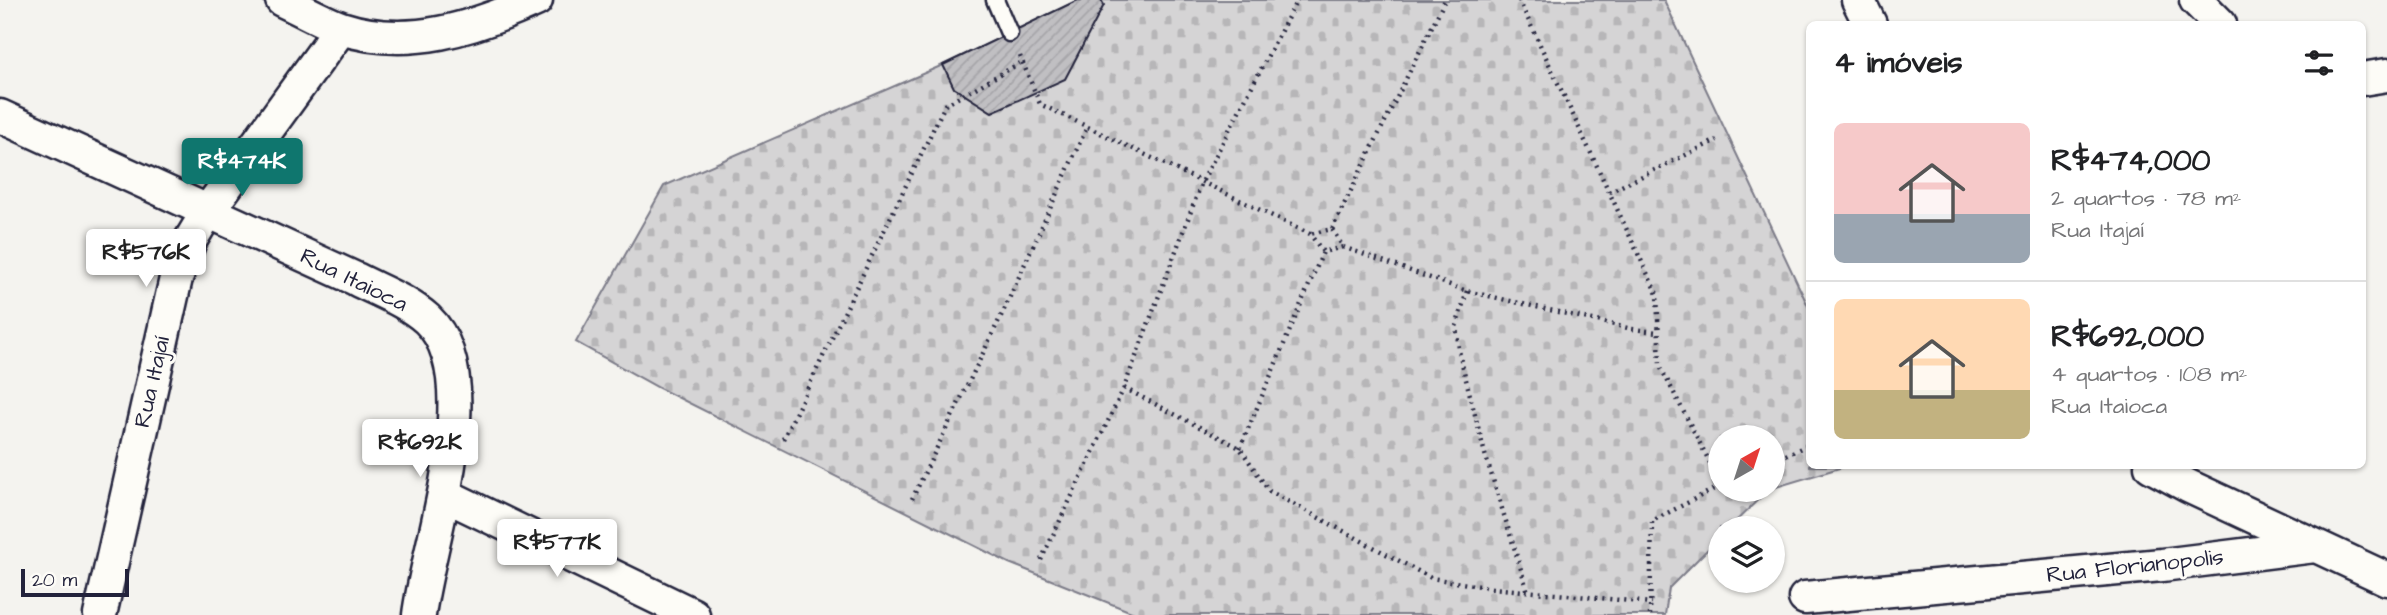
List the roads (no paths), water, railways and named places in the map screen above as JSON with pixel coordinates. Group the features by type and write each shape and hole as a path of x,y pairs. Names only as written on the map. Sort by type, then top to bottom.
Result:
{"street":[{"path":"282,0 341,28 382,37 440,34 536,0"},
{"path":"1858,0 1868,21"},
{"path":"2196,0 2217,21"},
{"name":"Rua Itajaí","path":"100,615 176,278 190,241 208,211 341,28"},
{"path":"2366,78 2387,75"},
{"name":"Rua Itaioca","path":"0,116 356,279 411,307 428,319 442,337 453,384 454,415 445,495 419,615"},
{"path":"2157,469 2315,547 2387,579"},
{"path":"445,495 693,615"},
{"name":"Rua Florianopolis","path":"1805,598 2162,565 2315,547"}],"lane":[{"path":"995,0 1009,33"}]}
